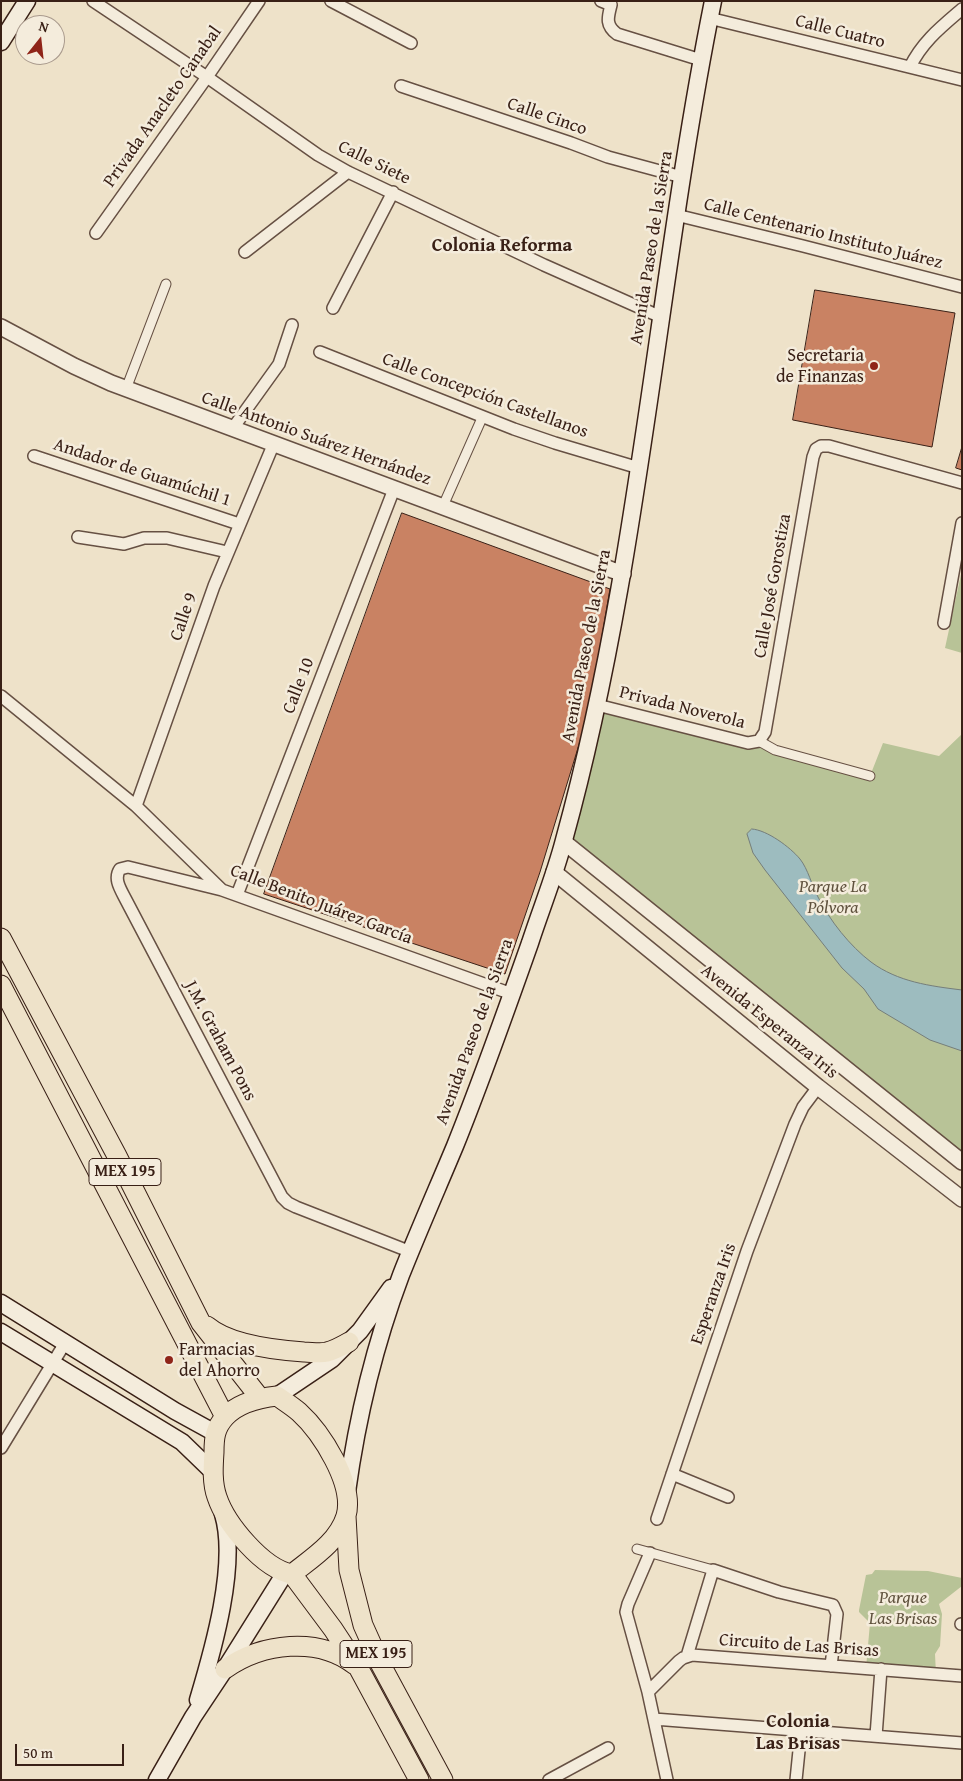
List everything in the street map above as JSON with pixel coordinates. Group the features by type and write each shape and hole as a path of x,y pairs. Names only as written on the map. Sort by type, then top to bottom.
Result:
{"main road":[{"path":"1,42 27,1"},
{"name":"Avenida Paseo de la Sierra","path":"347,1492 352,1455 368,1382 384,1327 402,1274 457,1140 512,994 564,842 597,705 623,574 682,177 701,60 713,7"},
{"name":"MEX 195","path":"1,938 117,1156 199,1318 208,1333 269,1397"},
{"name":"MEX 195","path":"1,985 225,1417"},
{"name":"Avenida Paseo de la Sierra","path":"269,1397 332,1359 360,1331 402,1274"},
{"path":"1,1303 215,1433"},
{"path":"199,1318 212,1330 232,1339 259,1347 326,1352 349,1342"},
{"path":"1,1332 182,1442 212,1471"},
{"path":"157,1780 193,1717 289,1573 325,1548 335,1536 346,1516 347,1492 333,1457 299,1412 269,1397 240,1406 225,1417 215,1433 212,1471 216,1496 227,1527 228,1557 212,1654 193,1717"},
{"path":"223,1514 253,1549 267,1562 289,1573"},
{"name":"MEX 195","path":"346,1516 349,1570 363,1625 381,1665 443,1780"},
{"name":"MEX 195","path":"289,1573 333,1629 358,1667 419,1780"},
{"path":"225,1669 258,1652 281,1647 302,1646 338,1654 358,1667"}],"street":[{"name":"Calle Siete","path":"93,1 207,77 318,155 348,172 536,261 661,317"},
{"name":"Privada Anacleto Canabal","path":"96,233 259,1"},
{"path":"331,1 411,43"},
{"path":"601,1 611,5 607,22 610,28 617,34 701,60"},
{"name":"Calle Cuatro","path":"713,7 910,67 962,80"},
{"path":"910,67 918,52 928,40 962,9"},
{"name":"Calle Cinco","path":"401,86 608,157 682,177"},
{"path":"245,252 348,172"},
{"path":"332,308 393,192"},
{"name":"Calle Centenario Instituto Juárez","path":"676,215 962,287"},
{"path":"126,389 166,284"},
{"path":"233,428 279,364 292,325"},
{"name":"Calle Antonio Suárez Hernández","path":"1,327 91,374 126,389 623,574"},
{"name":"Calle Concepción Castellanos","path":"320,352 482,418 555,443 639,468"},
{"path":"444,506 482,418"},
{"name":"Calle 9","path":"136,806 214,586 274,443"},
{"name":"Calle José Gorostiza","path":"759,741 765,732 813,457 816,449 821,446 829,446 962,483"},
{"name":"Andador de Guamúchil 1","path":"34,456 239,524"},
{"name":"Calle 10","path":"237,895 394,489"},
{"path":"944,624 962,522"},
{"path":"78,537 124,544 144,538 167,538 227,552"},
{"name":"Calle Benito Juárez García","path":"1,696 136,806 222,890 512,994"},
{"name":"Privada Noverola","path":"597,705 748,743 759,741"},
{"path":"759,741 775,750 870,776"},
{"name":"Avenida Esperanza Iris","path":"564,842 962,1162"},
{"name":"J.M. Graham Pons","path":"222,890 128,867 120,869 117,875 119,886 126,900 282,1198 296,1207 411,1252"},
{"name":"Avenida Esperanza Iris","path":"554,872 818,1087 962,1199"},
{"name":"Esperanza Iris","path":"657,1518 747,1251 800,1112 818,1087"},
{"path":"1,1448 65,1343"},
{"path":"672,1474 728,1497"},
{"path":"637,1549 713,1570 771,1590 833,1605 837,1611 831,1666"},
{"path":"650,1552 626,1612 648,1692 667,1780"},
{"path":"648,1692 679,1661 687,1656 713,1570"},
{"name":"Circuito de Las Brisas","path":"687,1656 962,1676"},
{"path":"876,1736 881,1669"},
{"path":"654,1719 962,1743"},
{"path":"796,1780 801,1731"},
{"path":"549,1780 608,1748"}],"green space":[{"path":"962,570 962,653 945,648"},
{"name":"Parque La Pólvora","path":"597,705 870,776 883,743 939,756 962,734 962,1162 564,842"},
{"name":"Parque Las Brisas","path":"875,1570 928,1571 962,1578 962,1586 939,1604 942,1614 940,1646 935,1654 936,1674 866,1668 870,1623 859,1610 866,1575 872,1574"}],"water":[{"path":"752,829 764,832 778,840 800,859 828,915 848,941 863,956 881,969 903,979 926,985 962,990 962,1051 930,1040 878,1009 864,989 842,968 753,853 747,834"}],"building":[{"name":"Secretaria de Finanzas","path":"815,290 955,313 932,447 793,420"},
{"path":"962,447 962,470 956,468"},
{"path":"402,513 610,589 589,712 540,872 505,974 264,894"}],"place":[{"name":"Secretaria de Finanzas","path":"874,366"},
{"name":"Farmacias del Ahorro","path":"169,1360"}],"district":[{"name":"Colonia Reforma","path":"502,246"},
{"name":"Colonia Las Brisas","path":"798,1733"}]}
